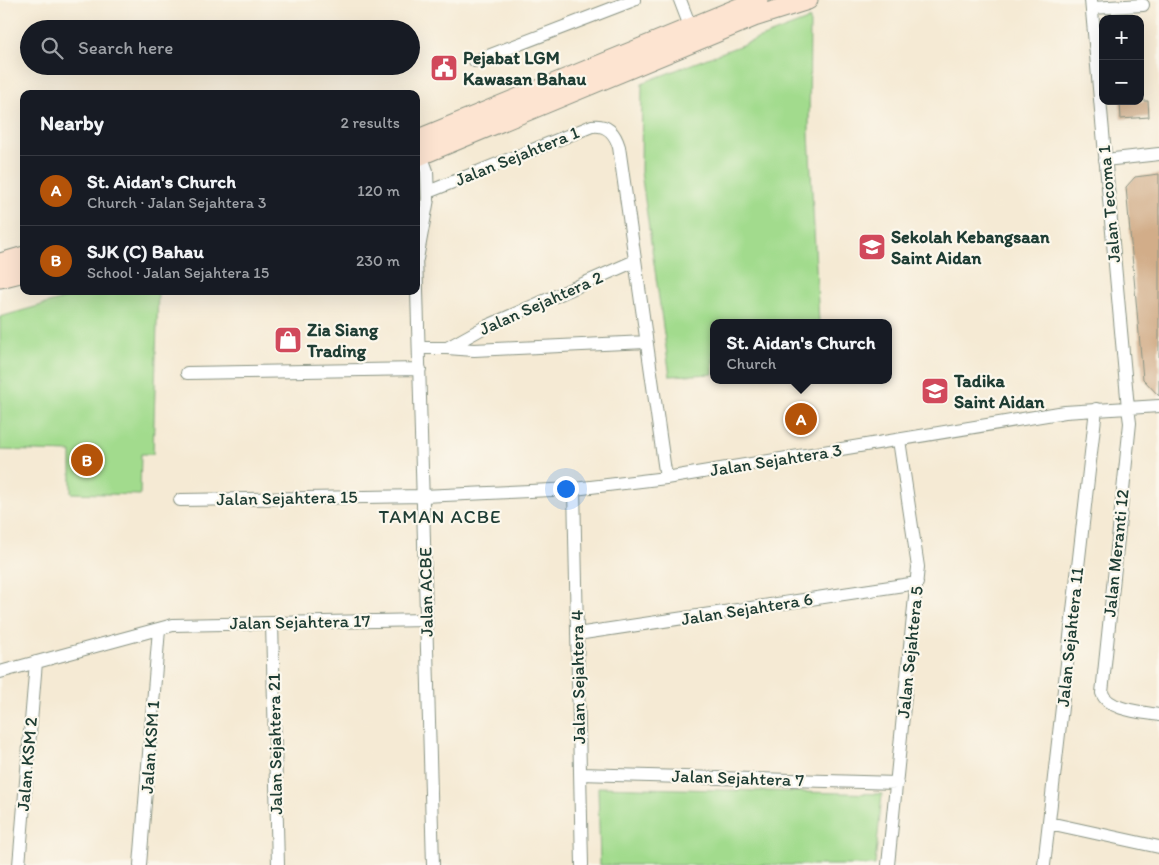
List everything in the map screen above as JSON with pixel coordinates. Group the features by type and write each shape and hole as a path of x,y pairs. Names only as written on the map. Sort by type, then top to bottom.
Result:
{"main road":[{"path":"420,148 693,34 758,0"},
{"path":"693,34 808,0"},
{"path":"0,262 20,257"},
{"path":"0,278 20,273"}],"street":[{"path":"476,61 634,0"},
{"path":"680,0 693,34"},
{"path":"1091,4 1143,6"},
{"name":"Jalan Tecoma 1","path":"1091,4 1128,408"},
{"name":"Jalan Sejahtera 1","path":"428,192 592,126 606,127 613,133 619,147 635,261"},
{"path":"1105,160 1159,154"},
{"name":"Jalan ACBE","path":"420,156 427,171 428,192 420,241"},
{"path":"635,261 666,478"},
{"name":"Jalan Sejahtera 2","path":"447,348 482,328 635,261"},
{"name":"Jalan ACBE","path":"418,295 433,865"},
{"name":"Jalan Sejahtera 2","path":"419,348 474,350 646,342"},
{"path":"187,373 420,368"},
{"name":"Jalan Sejahtera 3","path":"423,496 574,490 666,478 1065,412 1159,406"},
{"name":"Jalan Meranti 12","path":"1128,408 1130,423 1101,686 1104,699 1114,706 1159,715"},
{"name":"Jalan Sejahtera 11","path":"1044,865 1096,409"},
{"name":"Jalan Sejahtera 5","path":"888,865 917,583 916,550 899,440"},
{"name":"Jalan Sejahtera 4","path":"574,490 582,865"},
{"name":"Jalan Sejahtera 15","path":"180,500 423,496"},
{"name":"Jalan Sejahtera 6","path":"577,634 917,583"},
{"name":"Jalan Sejahtera 17","path":"0,672 173,625 426,620"},
{"name":"Jalan Sejahtera 21","path":"272,623 278,865"},
{"name":"Jalan KSM 1","path":"140,865 159,629"},
{"name":"Jalan KSM 2","path":"18,865 36,662"},
{"name":"Jalan Sejahtera 7","path":"580,774 896,783"},
{"path":"1049,824 1159,847"}],"green space":[{"path":"810,19 809,134 819,319 710,319 710,374 670,376 641,172 642,83"},
{"path":"77,295 158,295 153,454 141,454 140,495 71,493 71,452 0,450 0,317"},
{"path":"598,787 882,794 875,865 600,865"}],"building":[{"path":"1144,101 1148,101 1149,117 1121,119 1120,105 1144,105"},
{"path":"1159,174 1159,396 1143,379 1126,187 1135,177"}],"place":[{"name":"Pejabat LGM Kawasan Bahau","path":"444,68"},
{"name":"Sekolah Kebangsaan Saint Aidan","path":"872,247"},
{"name":"Zia Siang Trading","path":"288,340"},
{"name":"Tadika Saint Aidan","path":"935,391"},
{"name":"St. Aidan's Church","path":"801,419"},
{"name":"SJK (C) Bahau","path":"87,460"}],"district":[{"name":"TAMAN ACBE","path":"440,516"}]}
